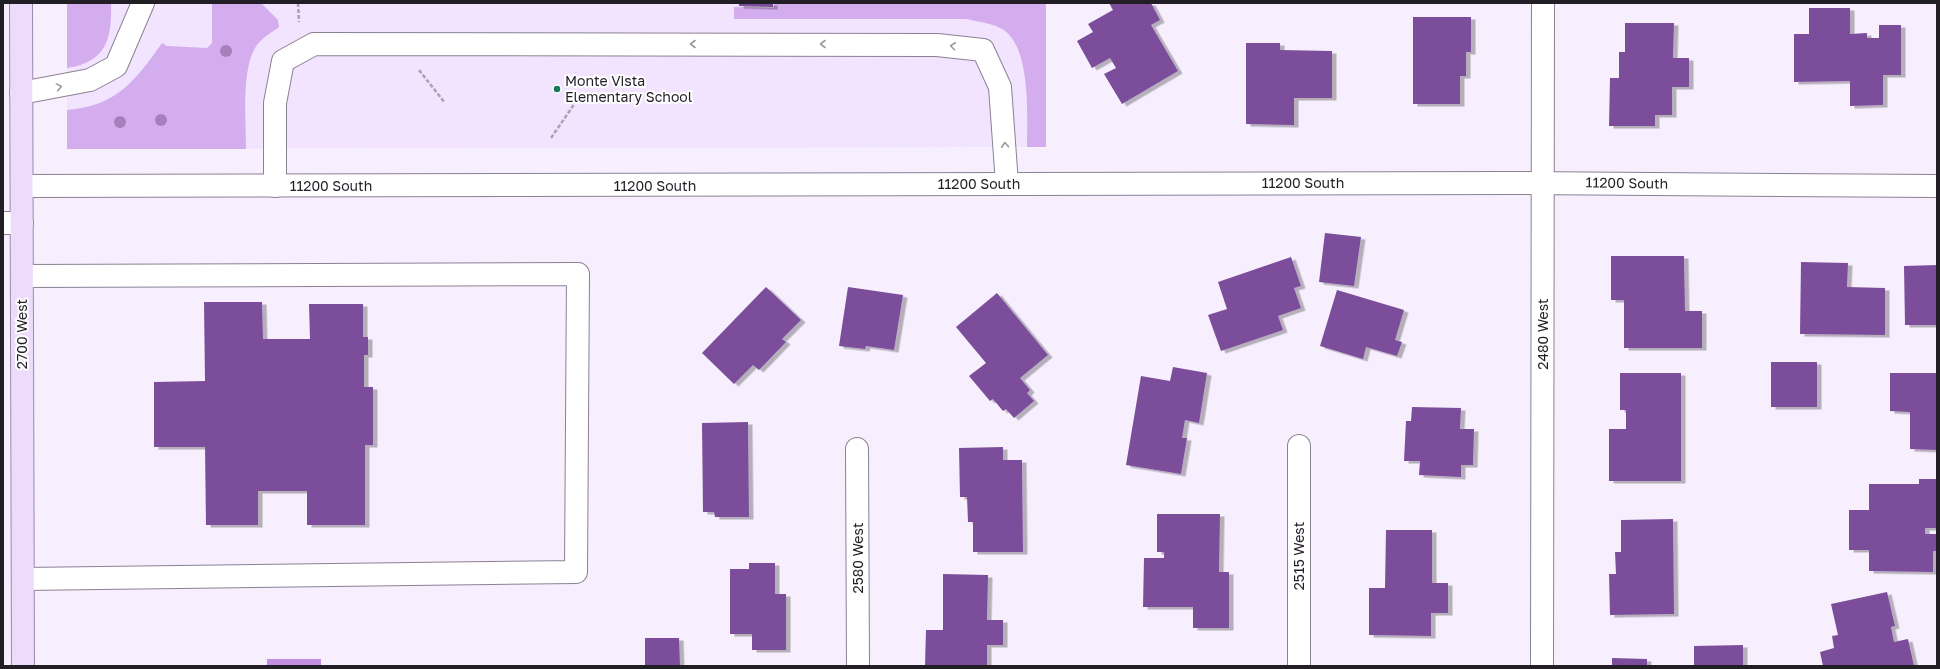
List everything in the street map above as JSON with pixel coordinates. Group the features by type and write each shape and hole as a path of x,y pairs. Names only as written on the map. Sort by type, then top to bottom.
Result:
{"main road":[{"name":"2700 West","path":"21,3 22,186 13,223 22,276 23,666"}],"street":[{"path":"21,93 90,80 116,66 143,3"},
{"name":"2480 West","path":"1542,666 1543,3"},
{"path":"275,186 275,103 283,61 314,44 938,44 983,50 1000,86 1007,184"},
{"name":"11200 South","path":"22,186 1543,183 1937,186"},
{"path":"22,276 578,274 576,572 23,579"},
{"name":"2515 West","path":"1299,446 1299,666"},
{"name":"2580 West","path":"857,449 858,666"}],"path":[{"path":"298,3 300,27"},
{"path":"416,66 445,103"},
{"path":"551,138 575,103"}],"shaded area":[{"name":"Monte Vista Elementary School","path":"67,3 1046,3 1046,147 67,149"},
{"path":"67,3 111,3 111,16 108,37 99,54 80,65 67,68"},
{"path":"774,3 1046,3 1046,147 1027,147 1027,100 1023,64 1018,49 1010,36 1000,28 967,19 734,19 734,7 774,8"},
{"path":"212,4 262,4 278,20 279,27 259,42 252,54 249,66 246,80 246,149 67,149 67,110 84,108 112,97 133,80 162,43 167,46 207,48 212,43"},
{"path":"267,659 321,659 321,666 267,666"}],"building":[{"path":"739,3 773,3 773,7 739,6"},
{"path":"1109,3 1151,3 1160,20 1151,25 1178,71 1122,104 1104,74 1116,68 1110,58 1092,68 1077,41 1093,32 1088,24 1113,10"},
{"path":"1809,8 1850,8 1850,34 1867,33 1867,38 1879,38 1879,25 1901,25 1901,75 1883,75 1883,105 1850,106 1850,81 1794,82 1794,34 1809,34"},
{"path":"1413,17 1471,17 1471,52 1466,52 1466,76 1460,76 1460,104 1413,104"},
{"path":"1625,23 1674,23 1673,58 1689,58 1689,87 1672,87 1672,115 1655,115 1655,126 1609,126 1610,78 1619,78 1619,52 1625,52"},
{"path":"1246,43 1280,43 1280,50 1332,51 1332,98 1294,98 1294,125 1246,124"},
{"path":"1325,233 1361,237 1354,286 1319,282"},
{"path":"1611,256 1684,256 1685,311 1702,311 1702,348 1624,348 1624,300 1611,300"},
{"path":"1291,257 1301,286 1294,288 1301,308 1278,316 1283,330 1221,351 1208,315 1227,309 1218,282"},
{"path":"1801,262 1848,263 1847,287 1885,288 1885,335 1800,334"},
{"path":"1937,265 1937,325 1905,325 1904,266"},
{"path":"766,287 801,320 782,339 786,342 759,370 753,365 734,384 702,353"},
{"path":"848,287 903,295 894,350 866,346 865,349 839,346"},
{"path":"1337,290 1404,310 1395,340 1402,342 1397,356 1366,347 1363,359 1320,346"},
{"path":"997,293 1048,355 1020,378 1030,390 1027,393 1034,401 1014,418 1006,409 1003,411 993,399 990,401 969,376 986,363 956,327"},
{"path":"204,302 262,302 263,339 310,339 309,304 363,304 363,337 368,337 368,355 364,355 364,387 373,387 373,445 365,445 365,525 307,525 307,491 258,491 258,525 206,525 205,447 154,447 154,382 205,381"},
{"path":"1771,362 1817,362 1817,407 1771,407"},
{"path":"1173,367 1207,373 1199,423 1185,420 1182,438 1187,438 1181,474 1126,465 1141,376 1170,381"},
{"path":"1620,373 1681,373 1681,481 1609,481 1609,429 1626,429 1626,410 1620,410"},
{"path":"1890,373 1937,373 1937,450 1910,449 1910,412 1890,411"},
{"path":"1412,407 1461,408 1460,429 1474,429 1473,465 1461,465 1461,477 1419,475 1420,461 1404,461 1406,421 1411,421"},
{"path":"748,422 749,517 715,517 714,512 703,512 702,423"},
{"path":"1003,447 1003,460 1022,460 1023,552 973,552 973,522 968,522 967,497 960,497 959,448"},
{"path":"1919,479 1937,479 1937,528 1925,528 1925,534 1937,534 1937,551 1933,551 1933,572 1869,571 1869,550 1849,550 1849,510 1869,510 1869,484 1919,484"},
{"path":"1157,514 1220,514 1219,572 1229,572 1229,628 1193,628 1193,607 1143,607 1144,558 1164,558 1164,552 1157,552"},
{"path":"1673,519 1674,614 1610,615 1609,574 1616,574 1615,552 1621,552 1621,520"},
{"path":"1386,530 1432,530 1432,583 1448,583 1448,613 1431,613 1431,636 1369,635 1369,588 1385,588"},
{"path":"749,563 775,563 775,594 786,594 786,650 752,650 752,634 730,634 730,569 749,569"},
{"path":"943,574 988,575 987,620 1003,620 1003,645 987,645 987,665 925,665 926,630 943,630"},
{"path":"1887,592 1895,626 1891,627 1894,642 1908,639 1914,666 1823,666 1820,652 1834,648 1832,636 1838,635 1831,604"},
{"path":"645,638 679,638 680,666 645,666"},
{"path":"1743,645 1743,666 1694,666 1694,646"},
{"path":"1612,658 1647,659 1647,666 1612,666"}],"place":[{"name":"Monte Vista Elementary School","path":"557,89"}]}
